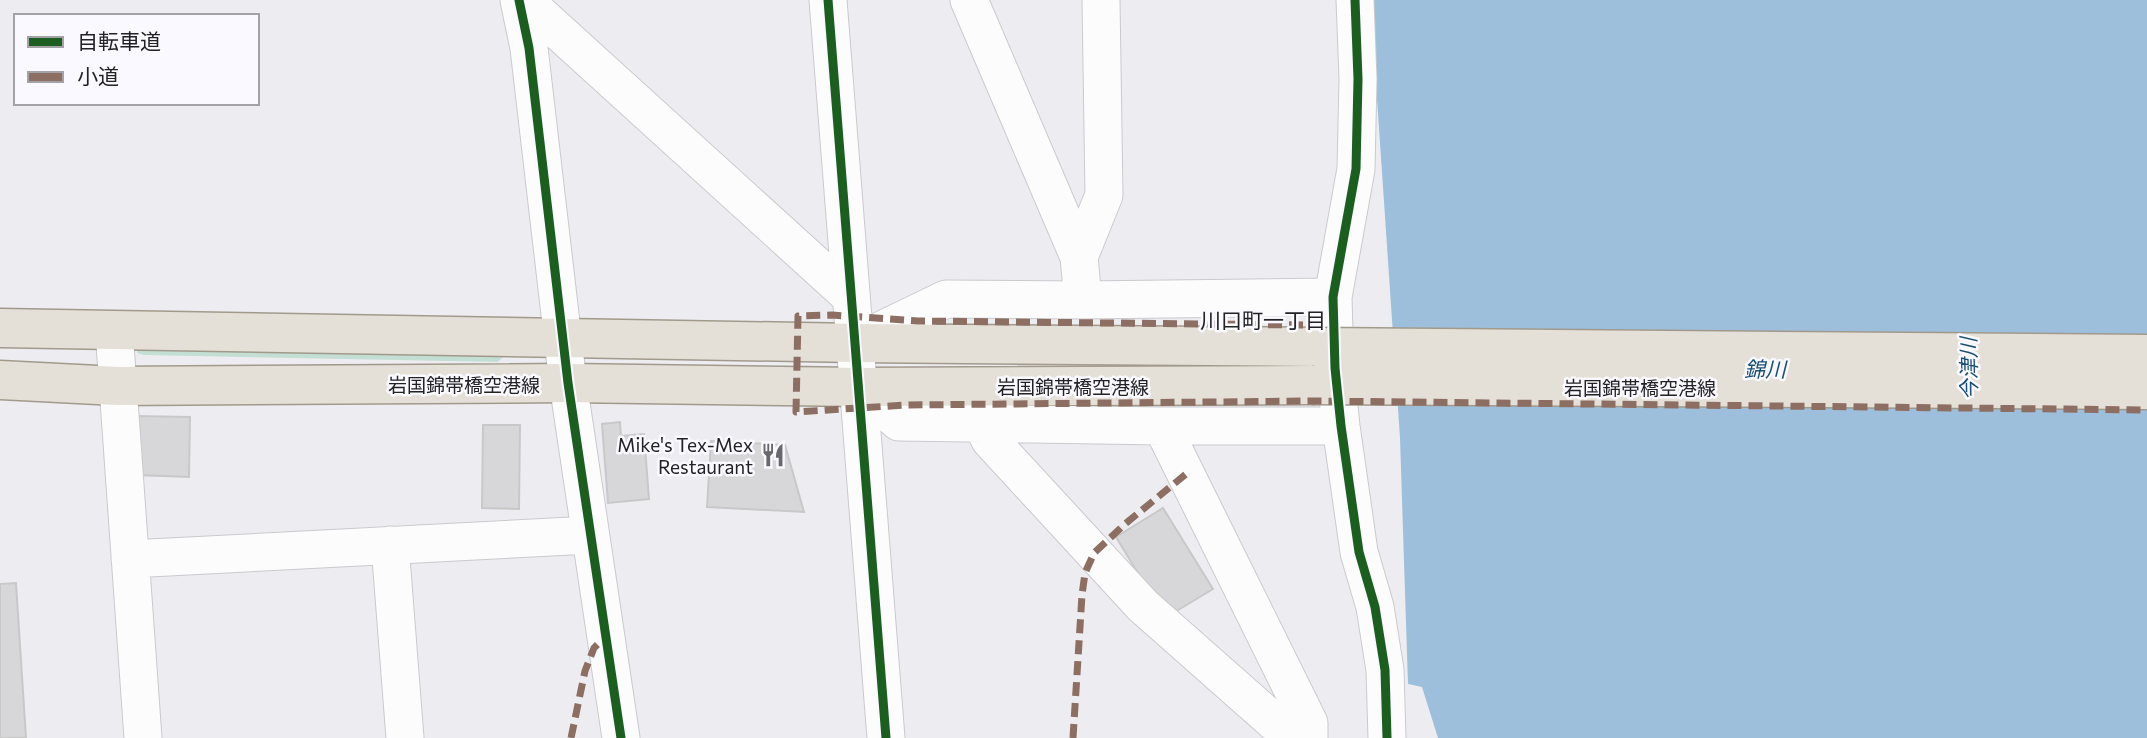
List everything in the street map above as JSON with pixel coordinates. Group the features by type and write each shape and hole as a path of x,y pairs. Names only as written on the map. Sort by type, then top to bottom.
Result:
{"main road":[{"name":"岩国錦帯橋空港線","path":"0,328 855,343 2147,354"},
{"name":"岩国錦帯橋空港線","path":"0,380 117,386 568,383 859,387 1312,385 2147,390"}],"street":[{"path":"522,0 850,297"},
{"path":"522,0 530,48 568,383 621,738"},
{"path":"828,0 886,738"},
{"path":"969,0 1079,257 1083,300"},
{"path":"1079,257 1104,194 1101,0"},
{"path":"1356,0 1356,169 1333,297 1335,368 1359,552 1375,607 1385,670 1387,738"},
{"path":"855,343 946,299 1333,297"},
{"path":"114,330 143,738"},
{"path":"859,387 900,422 1341,426"},
{"path":"982,424 990,440 1143,606 1295,738"},
{"path":"1162,426 1309,723 1308,738"},
{"path":"130,559 590,534"},
{"path":"390,545 405,738"}],"green space":[{"path":"137,347 503,349 504,356 498,362 144,355 137,353"}],"water":[{"name":"錦川","path":"1373,0 2147,0 2147,738 1438,738 1422,687 1408,684 1400,438 1375,69"}],"building":[{"path":"136,416 190,417 189,477 135,475"},
{"path":"620,422 621,436 644,434 649,499 608,503 602,424"},
{"path":"483,425 520,425 519,509 482,508"},
{"path":"711,441 785,445 804,512 707,507"},
{"path":"1163,508 1213,589 1165,618 1116,537"},
{"path":"16,583 26,738 0,738 0,584"}],"marked path":[{"path":"1303,325 918,321 832,315 798,316 796,412 906,405 1313,401 2147,410"},
{"path":"1073,738 1085,573 1094,553 1186,474"},
{"path":"571,738 585,671 594,648 606,636"}],"cycle path":[{"path":"519,0 529,48 568,383 621,738"},
{"path":"828,0 886,738"},
{"path":"1355,0 1358,79 1356,169 1333,297 1335,368 1359,552 1375,607 1385,670 1387,738"}],"place":[{"name":"Mike's Tex-Mex Restaurant","path":"773,455"}],"district":[{"name":"川口町一丁目","path":"1263,319"}],"water label":[{"name":"今津川","path":"1968,369"}]}
